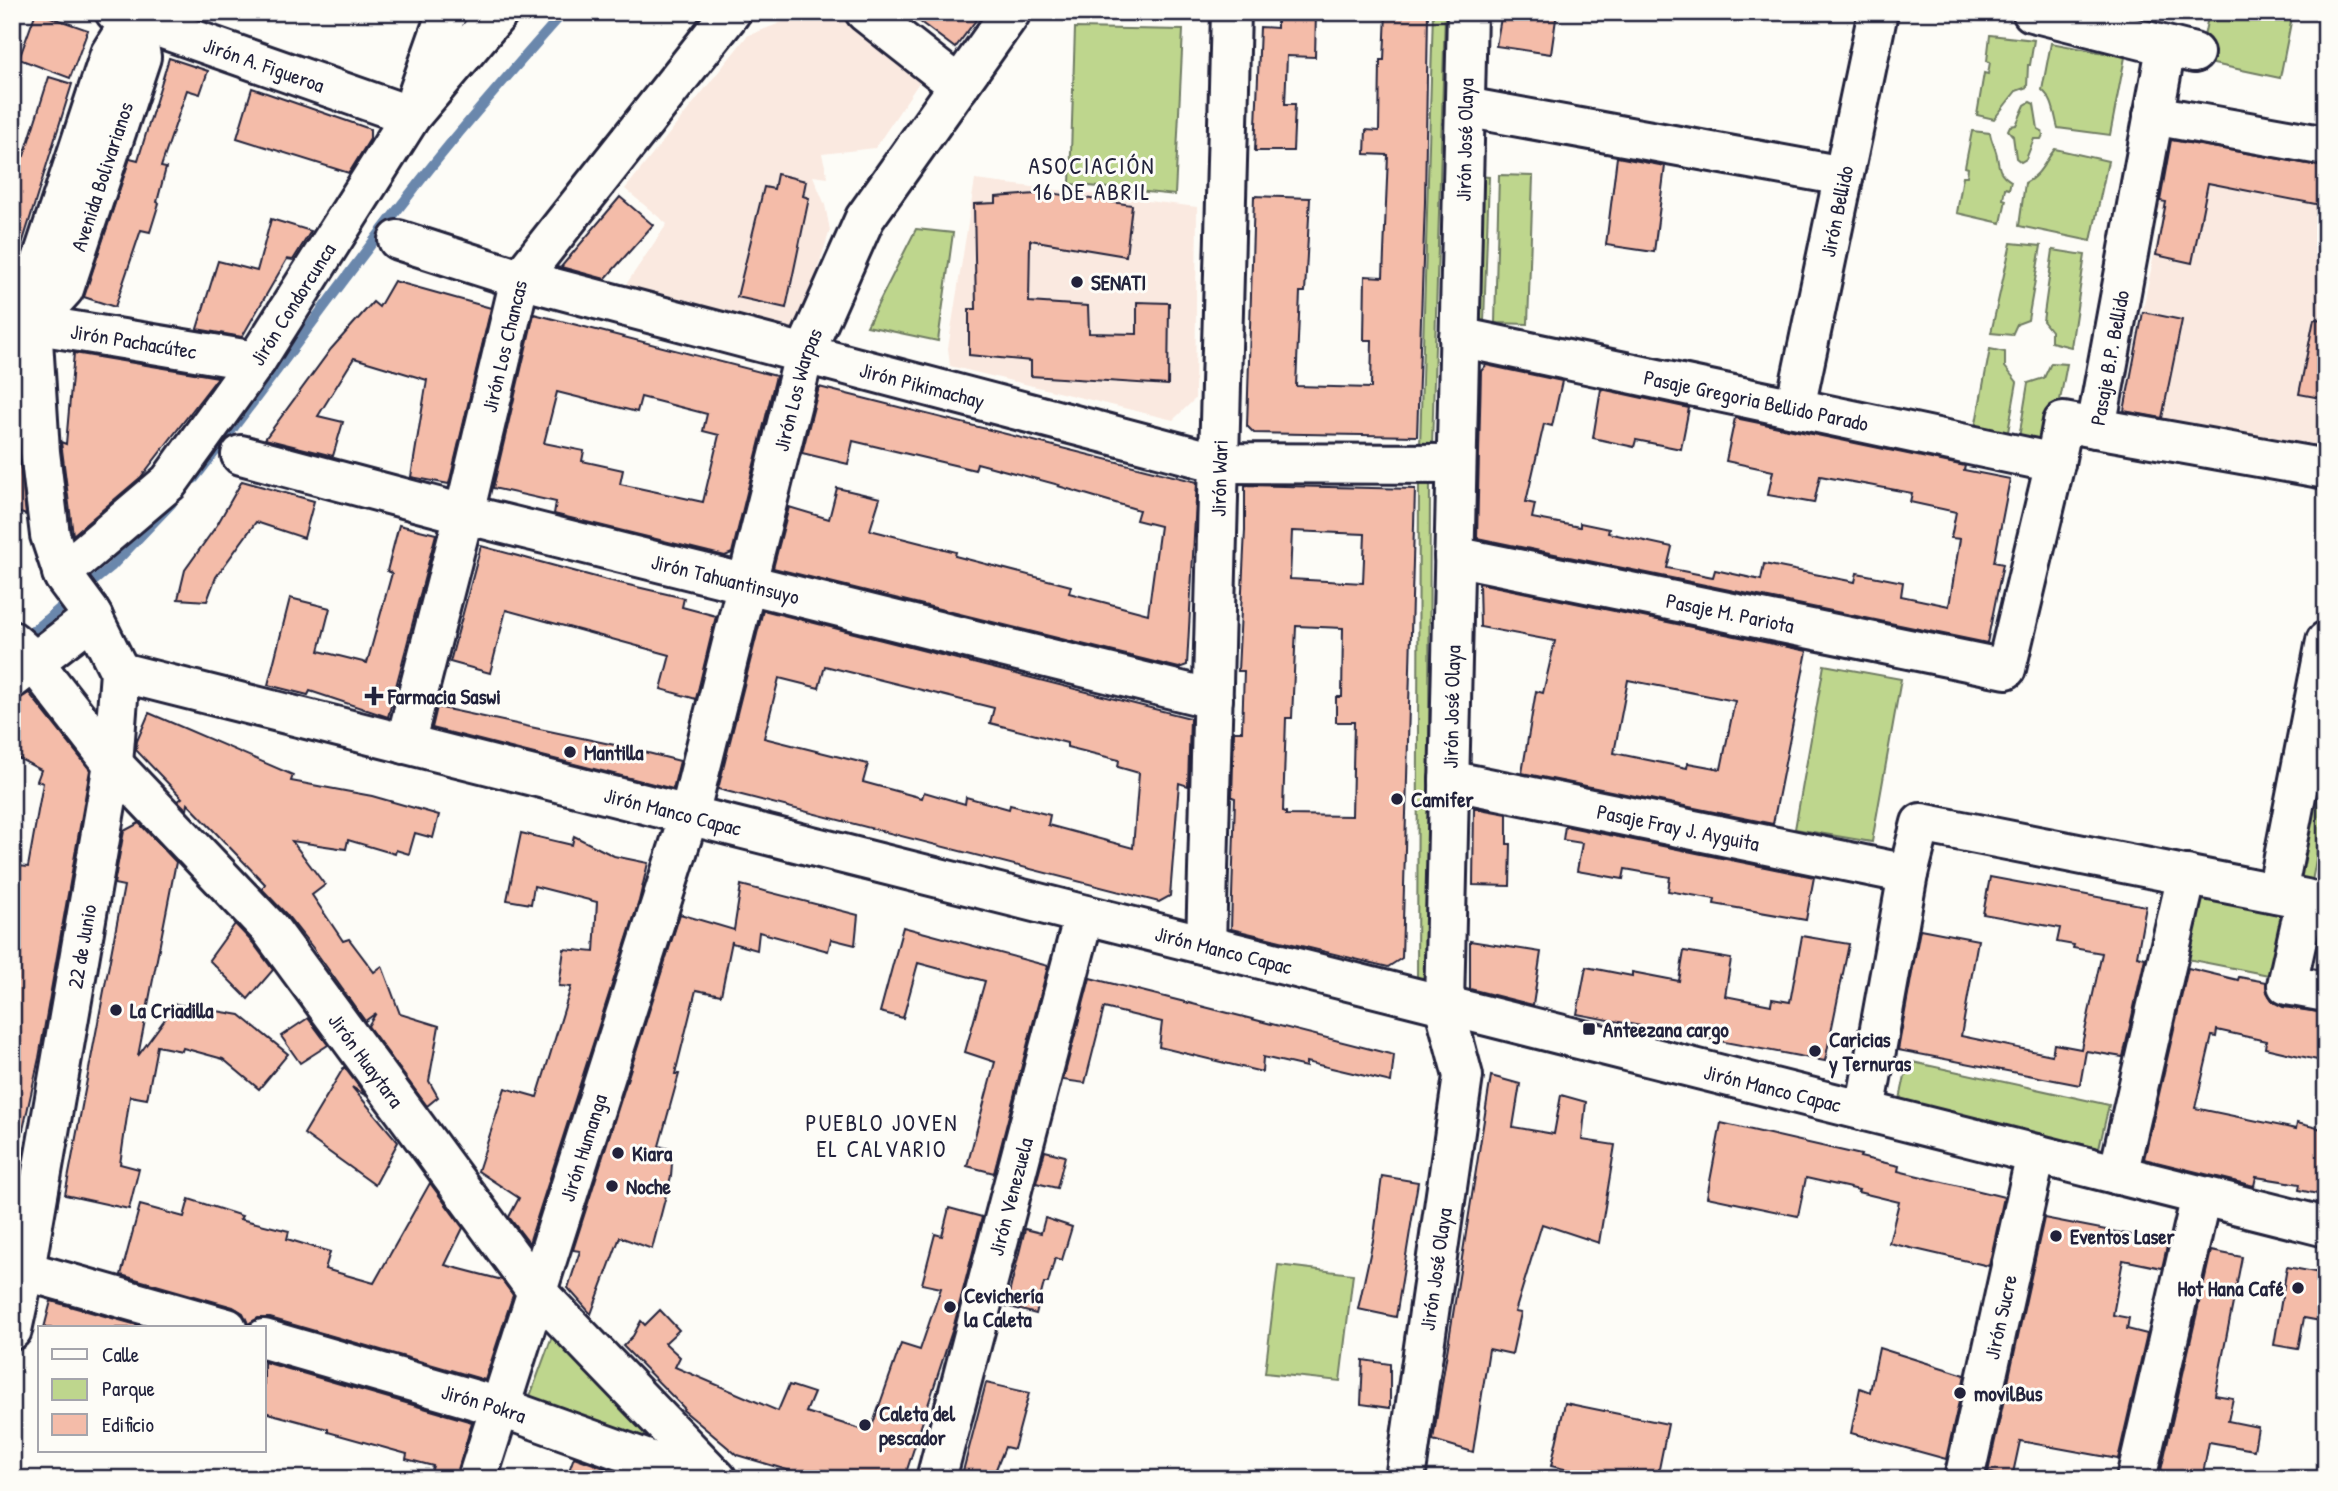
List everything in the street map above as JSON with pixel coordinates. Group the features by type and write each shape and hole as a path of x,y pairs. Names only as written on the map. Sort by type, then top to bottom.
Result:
{"street":[{"path":"411,116 447,12"},
{"name":"Jirón Condorcunca","path":"63,575 169,482 256,361 411,116 499,12"},
{"name":"Jirón Los Chancas","path":"405,744 520,279 731,12"},
{"path":"865,12 959,86"},
{"name":"Jirón Los Warpas","path":"689,815 804,355 865,218 1011,12"},
{"name":"Jirón Wari","path":"1206,945 1231,12"},
{"name":"Jirón José Olaya","path":"1405,1479 1463,1076 1444,1005 1466,12"},
{"name":"Jirón Bellido","path":"1795,408 1878,12"},
{"name":"Pasaje B.P. Bellido","path":"2006,669 2063,422 2095,428 2154,115 2180,51 2032,12"},
{"name":"Jirón A. Figueroa","path":"128,14 411,116"},
{"name":"Avenida Bolivarianos","path":"63,575 50,535 22,321 110,54 128,14"},
{"path":"1465,107 1843,176"},
{"path":"2154,115 2326,146"},
{"name":"Jirón Pikimachay","path":"398,240 520,279 1219,463 1456,464"},
{"name":"Jirón Pachacútec","path":"22,321 256,361"},
{"name":"Pasaje Gregoria Bellido Parado","path":"1459,337 2055,463"},
{"path":"2095,428 2326,469"},
{"name":"Jirón Tahuantinsuyo","path":"241,454 464,514 1213,699"},
{"name":"Pasaje M. Pariota","path":"1454,556 2006,669"},
{"path":"63,575 91,614 120,672"},
{"path":"22,660 91,614"},
{"path":"2326,641 2314,760 2292,896 2287,985 2326,992"},
{"name":"Jirón Huaytara","path":"22,660 113,764 270,929 538,1293 717,1479"},
{"name":"Jirón Manco Capac","path":"120,672 2326,1227"},
{"name":"22 de Junio","path":"12,1330 18,1268 113,764 120,672"},
{"name":"Pasaje Fray J. Ayguita","path":"1449,780 1908,874"},
{"name":"Jirón Humanga","path":"477,1479 689,815"},
{"path":"1865,1111 1908,874 1921,823 2292,896"},
{"path":"2118,1175 2187,875"},
{"name":"Jirón Venezuela","path":"936,1479 1084,915"},
{"name":"Jirón Sucre","path":"1964,1479 2035,1154"},
{"path":"2136,1479 2201,1196"},
{"path":"18,1268 220,1326"},
{"name":"Jirón Pokra","path":"266,1340 500,1407 701,1479"}],"shaded area":[{"path":"808,12 837,12 922,78 875,148 822,154 828,178 813,176 825,205 830,230 798,331 625,286 667,224 625,189 747,36"},
{"path":"2157,123 2326,157 2326,453 2122,414 2163,210 2141,205"},
{"name":"SENATI","path":"975,180 1197,207 1195,399 1173,420 950,366 948,348"}],"green space":[{"path":"1062,12 1224,12 1213,18"},
{"path":"1433,12 1445,12 1432,447 1420,447"},
{"path":"2209,12 2293,12 2280,78 2199,61"},
{"path":"1075,28 1183,30 1175,195 1070,184"},
{"path":"1990,35 2034,40 2028,65 2027,87 2016,91 1994,119 1977,115 1984,73 1988,74 1990,62 1987,61"},
{"path":"2051,43 2125,57 2110,135 2058,128 2051,103 2042,90"},
{"path":"2030,102 2034,104 2038,129 2043,135 2041,139 2034,139 2026,159 2021,162 2016,158 2013,136 2008,130 2010,126 2016,125 2025,105"},
{"path":"1972,131 1990,133 2000,170 2011,181 2009,189 2005,188 2003,199 2006,200 2001,223 1957,213 1963,176 1967,176 1968,168 1965,167"},
{"path":"2055,149 2108,161 2091,241 2019,226 2025,183 2038,172"},
{"path":"1499,175 1533,176 1528,324 1495,323"},
{"path":"1477,176 1489,177 1484,322 1472,321"},
{"path":"916,229 953,233 938,341 867,326"},
{"path":"2011,243 2041,246 2028,320 2017,324 2012,335 1991,333"},
{"path":"2053,250 2085,255 2071,347 2051,342 2051,331 2043,321"},
{"path":"1990,349 2005,352 2005,367 2017,382 2006,443 1973,439"},
{"path":"2051,363 2067,364 2050,452 2018,444 2028,383 2044,378"},
{"path":"1419,481 1430,481 1428,986 1417,986"},
{"path":"1824,665 1901,679 1872,842 1795,829"},
{"path":"2309,771 2326,774 2326,806 2310,892 2286,887"},
{"path":"2192,881 2299,902 2284,978 2177,957"},
{"path":"1908,1061 2109,1105 2097,1157 1897,1114"},
{"path":"1278,1265 1353,1274 1340,1381 1265,1373"},
{"path":"558,1320 660,1445 529,1399"}],"building":[{"path":"36,12 88,30 70,78 19,59"},
{"path":"907,12 982,12 955,48"},
{"path":"1277,12 1316,12 1315,57 1287,56 1285,104 1295,104 1293,151 1255,151 1260,27 1277,28"},
{"path":"1428,12 1417,436 1254,433 1247,426 1254,196 1310,198 1305,292 1300,292 1296,386 1371,388 1372,340 1364,340 1365,276 1383,277 1388,155 1365,154 1366,130 1379,131 1380,60 1384,60 1386,13"},
{"path":"1502,12 1557,12 1551,54 1496,46"},
{"path":"169,58 208,71 200,94 187,90 161,167 166,168 150,232 141,230 115,307 84,297 130,158 138,160"},
{"path":"49,77 72,84 18,257 12,256 12,152 24,156"},
{"path":"252,88 370,129 370,139 349,173 237,138"},
{"path":"2171,140 2326,167 2326,206 2208,183 2192,263 2156,255 2166,202 2160,201"},
{"path":"1617,157 1665,166 1654,252 1606,245"},
{"path":"777,174 806,181 803,196 809,198 786,308 737,297 764,187 774,189"},
{"path":"1050,193 1132,205 1126,256 1030,240 1029,302 1088,306 1089,333 1137,334 1137,302 1169,303 1168,385 1031,376 1031,361 969,355 969,309 976,309 974,204 996,203 996,197"},
{"path":"620,197 653,225 605,279 561,267"},
{"path":"271,219 311,231 293,260 287,259 242,337 197,329 218,261 257,271"},
{"path":"394,281 491,308 449,484 411,477 427,380 354,358 318,416 343,422 333,456 265,439 331,349 373,302 379,307"},
{"path":"2143,312 2182,320 2162,418 2124,411"},
{"path":"534,314 776,376 732,553 725,556 554,514 556,502 493,488","holes":["557,392 637,412 641,397 707,414 703,431 719,435 703,502 620,484 623,470 582,461 584,451 544,443"]},
{"path":"2314,319 2326,320 2326,399 2299,394"},
{"path":"74,353 218,377 141,477 73,535 61,442 66,444"},
{"path":"1486,365 1562,381 1552,426 1544,424 1526,502 1535,504 1532,518 1580,527 1580,523 1609,529 1608,533 1672,547 1667,568 1713,577 1715,570 1761,580 1764,564 1855,582 1857,573 1903,582 1901,596 1949,606 1960,539 1951,538 1956,512 1910,502 1912,493 1820,476 1814,503 1768,495 1773,471 1726,461 1735,418 1965,466 1964,470 2010,479 1994,562 2003,564 1987,643 1477,538 1481,371"},
{"path":"819,387 1197,482 1187,665 1179,668 773,568 789,507 829,519 837,488 880,498 870,530 956,552 955,556 1071,586 1069,593 1148,614 1160,526 1136,520 1139,510 977,463 975,470 853,441 848,464 802,453"},
{"path":"1601,389 1689,408 1681,449 1636,440 1634,447 1593,438"},
{"path":"12,423 16,425 26,515 12,510"},
{"path":"242,481 314,501 304,538 256,522 216,577 207,601 178,599 185,570 217,525"},
{"path":"1245,485 1415,489 1402,958 1388,967 1231,929 1234,731 1242,731 1244,671 1238,671","holes":["1292,531 1365,534 1363,583 1290,579","1296,626 1343,628 1342,697 1336,697 1336,722 1354,722 1352,816 1286,815 1283,811 1286,718 1292,718"]},
{"path":"399,525 436,534 388,717 310,691 308,695 268,685 290,598 330,608 319,651 367,663 392,573 387,571"},
{"path":"481,546 684,598 682,607 716,616 696,699 661,689 670,655 506,610 490,673 450,662"},
{"path":"1479,583 1807,651 1773,824 1522,773 1536,691 1543,693 1555,641 1480,627","holes":["1628,680 1735,701 1721,769 1688,763 1687,768 1614,753"]},
{"path":"763,610 1190,718 1188,786 1179,783 1170,896 1159,902 718,789","holes":["825,666 994,708 990,723 1119,760 1118,767 1139,773 1133,848 1048,825 1050,815 1010,805 1009,809 966,797 965,804 924,792 922,798 863,782 868,764 764,738 779,678 819,688"]},
{"path":"29,693 90,770 39,1058 23,1130 12,1129 12,912 18,866 28,867 43,783 37,781 41,770 12,755 12,700"},
{"path":"437,707 680,761 673,789 432,728"},
{"path":"149,713 293,775 291,781 372,796 439,815 433,838 415,833 409,854 396,850 395,854 348,840 346,849 292,841 325,885 312,895 343,941 349,939 374,972 382,966 400,1014 439,1026 429,1081 438,1097 427,1106 368,1026 376,1013 365,1021 313,948 262,889 265,884 188,804 187,810 178,801 182,798 136,750"},
{"path":"1474,808 1507,814 1507,844 1511,844 1510,886 1473,885"},
{"path":"139,823 176,862 138,1056 176,1004 240,1015 288,1054 259,1089 223,1059 183,1048 182,1051 157,1046 147,1099 130,1096 120,1164 139,1169 129,1209 65,1195 124,886 114,884 124,831"},
{"path":"1565,826 1814,877 1806,920 1714,904 1715,899 1668,891 1670,877 1625,869 1623,879 1577,871 1582,843 1563,840"},
{"path":"521,833 572,845 574,836 614,856 648,863 639,901 529,1243 509,1217 519,1198 478,1171 505,1088 537,1097 571,987 559,986 564,949 594,952 597,902 534,886 531,904 507,900"},
{"path":"1990,877 2146,906 2137,956 2145,958 2123,1057 2086,1051 2080,1085 1898,1050 1920,929 1978,940 1961,1036 2052,1055 2054,1044 2081,1049 2102,953 2057,942 2060,928 1983,914"},
{"path":"741,885 858,915 855,945 831,939 828,951 759,932 757,950 732,941 721,995 696,990 675,1074 679,1074 659,1146 673,1150 671,1176 652,1249 620,1237 591,1314 568,1288 580,1251 573,1250 680,914 734,930"},
{"path":"235,924 273,970 248,999 209,960"},
{"path":"903,927 1048,966 994,1173 967,1166 995,1062 965,1052 985,981 918,963 903,1018 880,1012"},
{"path":"1802,936 1849,944 1825,1061 1577,1014 1586,967 1679,981 1684,951 1731,959 1725,996 1771,1005 1772,999 1790,1002"},
{"path":"1470,941 1541,952 1533,1005 1470,989"},
{"path":"2188,968 2238,980 2239,977 2266,982 2267,992 2273,1002 2283,1007 2326,1013 2326,1062 2265,1048 2266,1041 2217,1030 2216,1037 2212,1036 2195,1108 2296,1129 2297,1123 2326,1130 2326,1177 2322,1195 2299,1190 2300,1184 2256,1177 2254,1186 2144,1159"},
{"path":"1090,978 1394,1055 1391,1082 1306,1062 1306,1067 1263,1057 1262,1072 1159,1047 1162,1022 1104,1008 1085,1083 1063,1080"},
{"path":"308,1018 328,1045 300,1063 281,1036"},
{"path":"344,1067 366,1096 352,1087 398,1142 375,1185 304,1134"},
{"path":"1491,1076 1520,1084 1513,1127 1554,1134 1561,1095 1586,1102 1582,1140 1615,1145 1599,1243 1542,1224 1515,1312 1521,1313 1512,1354 1489,1349 1473,1452 1433,1440"},
{"path":"1721,1123 1861,1155 1860,1157 1899,1166 1898,1171 2004,1197 1989,1266 1889,1243 1899,1202 1858,1192 1859,1190 1806,1178 1798,1216 1707,1197"},
{"path":"1045,1151 1065,1156 1057,1188 1036,1183"},
{"path":"1382,1176 1418,1182 1396,1317 1358,1309 1374,1236"},
{"path":"430,1183 463,1228 445,1265 502,1280 513,1295 485,1380 270,1318 258,1318 248,1324 243,1313 233,1307 121,1275 140,1205 184,1217 189,1199 242,1216 240,1219 289,1231 287,1239 330,1252 325,1269 374,1283"},
{"path":"949,1208 982,1217 954,1325 904,1479 817,1479 737,1455 683,1410 623,1346 633,1336 641,1321 645,1325 660,1310 679,1330 665,1343 680,1357 675,1367 778,1411 789,1385 814,1393 806,1412 870,1432 901,1344 920,1350 941,1288 922,1284 935,1234 942,1236"},
{"path":"1045,1218 1072,1227 1062,1260 1055,1258 1048,1283 1044,1283 1036,1314 1006,1306 1025,1229 1041,1233"},
{"path":"2044,1218 2168,1242 2162,1268 2123,1260 2113,1315 2129,1318 2127,1329 2147,1334 2118,1459 2020,1441 2012,1478 1988,1472"},
{"path":"2211,1251 2242,1257 2215,1395 2233,1398 2228,1421 2258,1427 2254,1450 2209,1442 2202,1479 2159,1479"},
{"path":"2287,1267 2326,1274 2326,1322 2304,1318 2298,1349 2274,1345"},
{"path":"51,1301 141,1326 45,1326"},
{"path":"1879,1348 1965,1375 1946,1459 1851,1433 1860,1388 1870,1392"},
{"path":"1363,1360 1390,1364 1390,1408 1361,1404"},
{"path":"266,1363 472,1422 456,1479 429,1479 433,1466 406,1459 407,1454 328,1432 328,1429 266,1413"},
{"path":"986,1383 1029,1393 1014,1449 1005,1447 992,1479 961,1479"},
{"path":"1565,1403 1668,1424 1657,1479 1609,1479 1551,1466"},
{"path":"574,1457 635,1479 566,1479"}],"waterway":[{"path":"194,479 416,186 477,111 564,12"},
{"path":"83,590 111,567 172,503"},
{"path":"23,639 71,599"}],"place":[{"name":"SENATI","path":"1077,282"},
{"name":"Farmacia Saswi","path":"374,696"},
{"name":"Mantilla","path":"570,752"},
{"name":"Camifer","path":"1397,799"},
{"name":"La Criadilla","path":"116,1010"},
{"name":"Anteezana cargo","path":"1589,1029"},
{"name":"Caricias y Ternuras","path":"1815,1051"},
{"name":"Kiara","path":"618,1153"},
{"name":"Noche","path":"612,1186"},
{"name":"Eventos Laser","path":"2056,1236"},
{"name":"Hot Hana Café","path":"2298,1288"},
{"name":"Cevichería la Caleta","path":"950,1307"},
{"name":"movilBus","path":"1960,1393"},
{"name":"Caleta del pescador","path":"865,1425"}],"district":[{"name":"ASOCIACIÓN 16 DE ABRIL","path":"1092,178"},
{"name":"PUEBLO JOVEN EL CALVARIO","path":"882,1135"}]}
